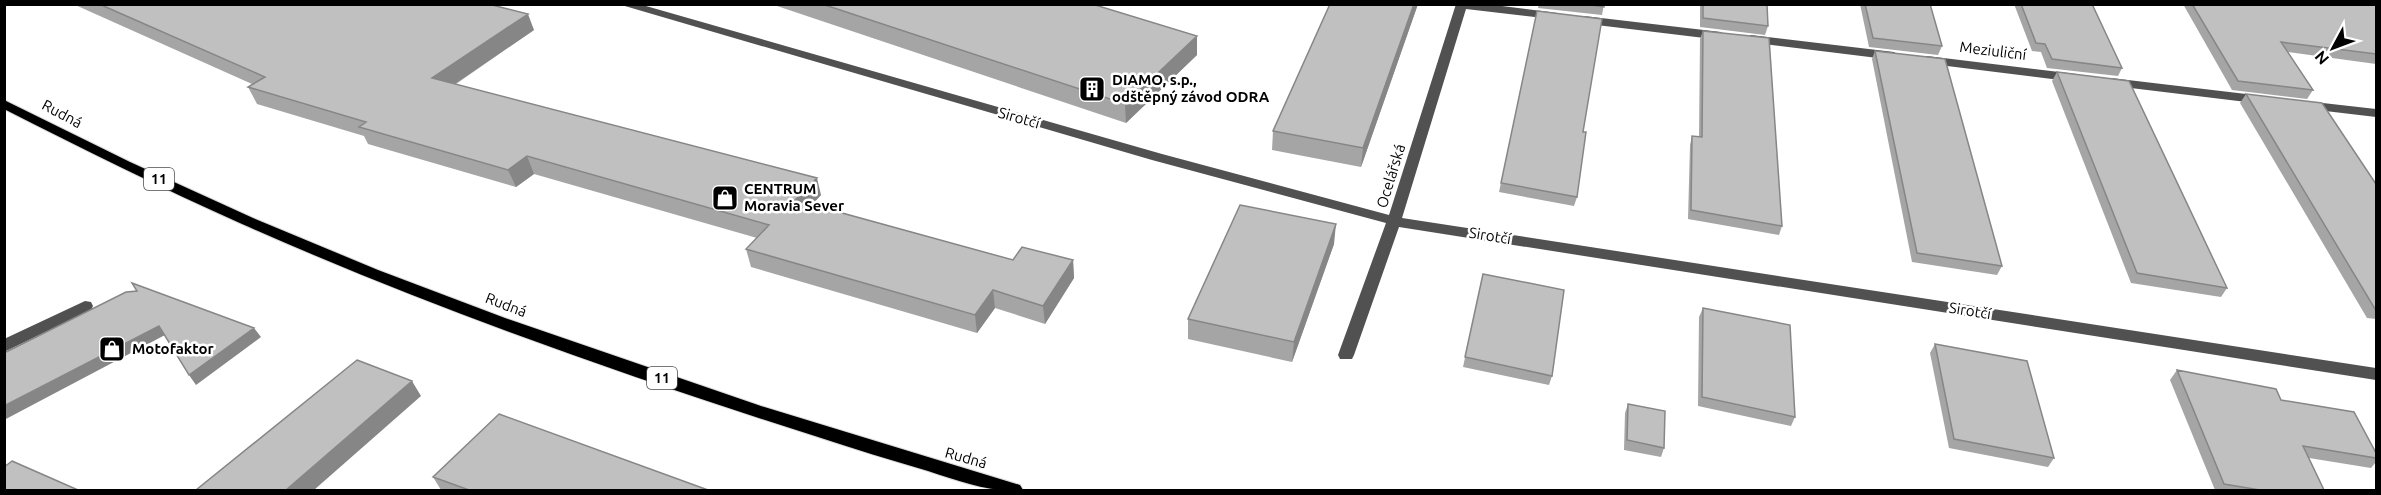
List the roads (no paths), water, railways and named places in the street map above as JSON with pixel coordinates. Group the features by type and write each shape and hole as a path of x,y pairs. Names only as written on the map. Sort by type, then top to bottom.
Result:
{"main road":[{"name":"Rudná","path":"4,104 77,142 315,251 525,331 838,439 1014,490"}],"street":[{"name":"Sirotčí","path":"624,4 1157,157 1394,221 2376,374"},
{"name":"Ocelářská","path":"1346,355 1394,221 1462,5"},
{"name":"Meziuliční","path":"1462,5 2376,114"},
{"path":"4,346 85,306"}],"place":[{"name":"DIAMO, s.p., odštěpný závod ODRA","path":"1092,89"},
{"name":"CENTRUM Moravia Sever","path":"725,198"},
{"name":"Motofaktor","path":"112,349"}]}
